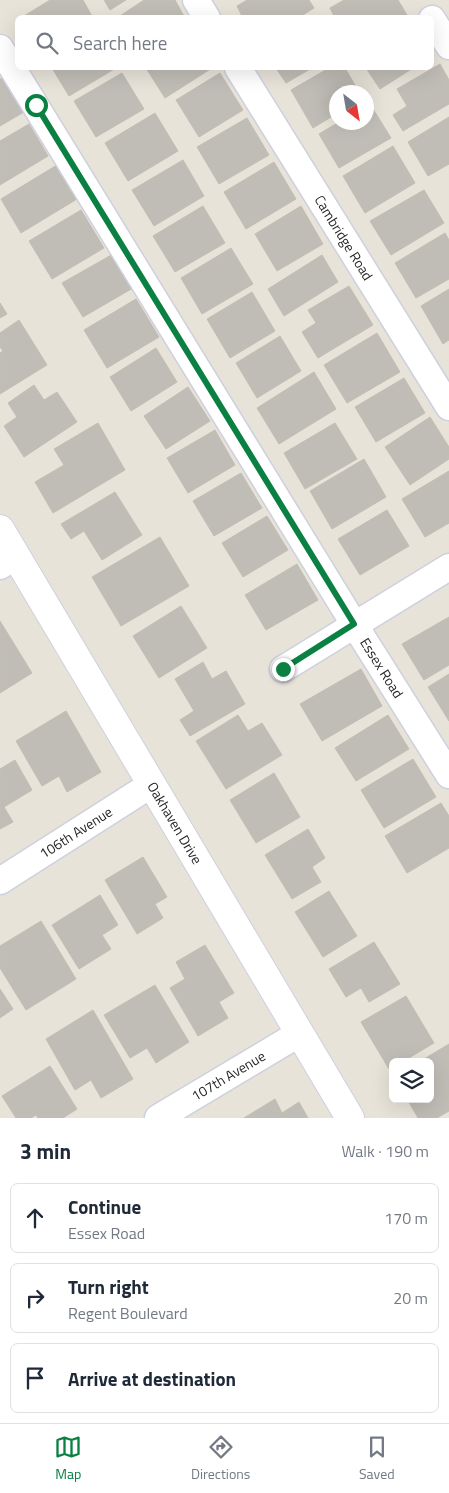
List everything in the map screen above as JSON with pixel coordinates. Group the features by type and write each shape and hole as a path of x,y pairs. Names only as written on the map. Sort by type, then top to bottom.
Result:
{"street":[{"path":"196,0 205,15"},
{"path":"420,0 429,15"},
{"path":"434,23 449,46"},
{"name":"Essex Road","path":"0,48 449,775"},
{"name":"Cambridge Road","path":"239,70 449,407"},
{"name":"Oakhaven Drive","path":"0,529 8,561 152,784 350,1118"},
{"path":"283,669 449,567"},
{"name":"106th Avenue","path":"0,881 152,784"},
{"name":"107th Avenue","path":"158,1118 300,1032"}],"building":[{"path":"50,0 83,0 91,15 26,15"},
{"path":"104,0 126,0 110,10"},
{"path":"144,0 175,0 183,15 122,15"},
{"path":"247,0 309,0 314,8 303,15 242,15 237,6"},
{"path":"344,0 398,0 407,15 334,15 330,8"},
{"path":"440,64 449,80 449,104 403,131 393,115 407,106 397,89 430,70 434,70 434,67"},
{"path":"53,70 113,70 69,96"},
{"path":"147,70 209,70 165,98"},
{"path":"277,70 309,70 286,83"},
{"path":"326,70 346,70 355,85 329,85 329,118 313,128 291,90"},
{"path":"367,70 410,70 380,89"},
{"path":"122,73 144,109 96,137 74,101"},
{"path":"220,73 243,110 199,137 176,100"},
{"path":"3,78 24,112 0,126 0,79"},
{"path":"374,110 391,138 339,168 319,134 329,128 329,130 374,130"},
{"path":"155,113 178,151 128,181 105,143"},
{"path":"449,117 449,164 428,176 408,142"},
{"path":"247,118 269,155 219,184 197,147"},
{"path":"29,124 48,156 0,185 0,141"},
{"path":"393,146 415,183 365,213 343,176"},
{"path":"183,160 204,196 154,226 132,190"},
{"path":"274,162 296,199 246,229 224,192"},
{"path":"57,165 77,199 21,233 1,199"},
{"path":"424,190 444,223 391,255 370,221"},
{"path":"203,206 225,243 175,272 153,236"},
{"path":"301,206 323,244 277,271 255,234"},
{"path":"81,210 104,248 52,279 29,241"},
{"path":"445,233 449,240 449,279 416,298 395,263"},
{"path":"231,248 253,284 202,314 181,278"},
{"path":"113,254 133,288 83,317 62,283"},
{"path":"322,255 338,282 284,316 268,289"},
{"path":"349,286 373,325 318,358 302,332 316,323 308,310"},
{"path":"449,289 449,340 443,344 421,306"},
{"path":"252,292 275,331 230,358 207,319"},
{"path":"136,299 159,337 107,368 84,330"},
{"path":"0,303 7,314 0,318"},
{"path":"19,320 47,365 0,394 0,353 3,351 0,347 0,333"},
{"path":"377,333 400,372 347,403 324,365"},
{"path":"280,336 301,371 257,398 236,363"},
{"path":"156,348 177,382 131,411 110,377"},
{"path":"314,372 336,409 279,444 257,408"},
{"path":"404,378 425,413 376,442 355,407"},
{"path":"34,385 44,400 57,392 77,422 24,457 4,426 17,417 8,403"},
{"path":"188,387 210,421 166,449 144,416"},
{"path":"430,417 449,447 449,459 410,485 385,447"},
{"path":"98,423 125,470 53,513 35,482 64,465 54,449"},
{"path":"335,423 357,459 305,489 284,453"},
{"path":"215,430 235,465 188,493 167,458"},
{"path":"364,459 386,497 332,529 310,491"},
{"path":"449,471 449,523 425,537 402,499"},
{"path":"241,473 262,508 214,536 193,501"},
{"path":"115,492 142,535 102,560 84,531 71,539 61,524"},
{"path":"387,510 409,546 360,575 338,539"},
{"path":"267,516 288,550 243,577 222,543"},
{"path":"160,537 189,586 121,626 92,577"},
{"path":"297,564 318,600 266,630 245,595"},
{"path":"181,606 207,648 159,678 133,636"},
{"path":"449,617 449,665 424,680 402,644"},
{"path":"0,621 32,673 0,693"},
{"path":"203,662 212,679 226,671 245,704 190,736 180,720 194,711 175,679"},
{"path":"361,669 382,706 322,741 300,704"},
{"path":"449,674 449,721 428,687"},
{"path":"66,711 101,772 67,792 59,776 42,786 16,741"},
{"path":"238,715 248,731 262,723 282,755 226,789 196,741"},
{"path":"388,715 409,749 356,781 335,748"},
{"path":"413,759 436,797 384,828 361,790"},
{"path":"15,760 32,790 4,807 13,822 0,829 0,769"},
{"path":"274,773 300,817 256,843 230,800"},
{"path":"441,803 449,816 449,848 407,873 385,836"},
{"path":"308,829 325,858 312,867 321,882 292,899 265,855"},
{"path":"143,857 167,897 155,904 163,918 137,934 105,880"},
{"path":"329,891 357,936 323,957 295,912"},
{"path":"100,895 118,925 102,935 111,949 79,969 52,925"},
{"path":"41,921 76,979 26,1010 0,968 0,946"},
{"path":"374,942 400,984 369,1002 361,988 346,997 329,969"},
{"path":"205,945 234,993 219,1002 228,1018 198,1036 170,988 185,979 176,962"},
{"path":"155,985 189,1042 156,1063 147,1048 130,1058 104,1015"},
{"path":"0,989 13,1009 0,1018"},
{"path":"406,996 434,1043 409,1058 389,1058 389,1069 361,1022"},
{"path":"93,1010 133,1079 101,1098 91,1080 75,1090 46,1039"},
{"path":"449,1044 449,1111 437,1118 418,1118 409,1103 434,1103 434,1058 426,1058"},
{"path":"50,1066 77,1109 63,1118 38,1118 36,1115 31,1118 16,1118 2,1096"},
{"path":"275,1099 282,1113 299,1102 308,1118 244,1118"}],"route":[{"path":"36,105 354,624 283,669"}]}
